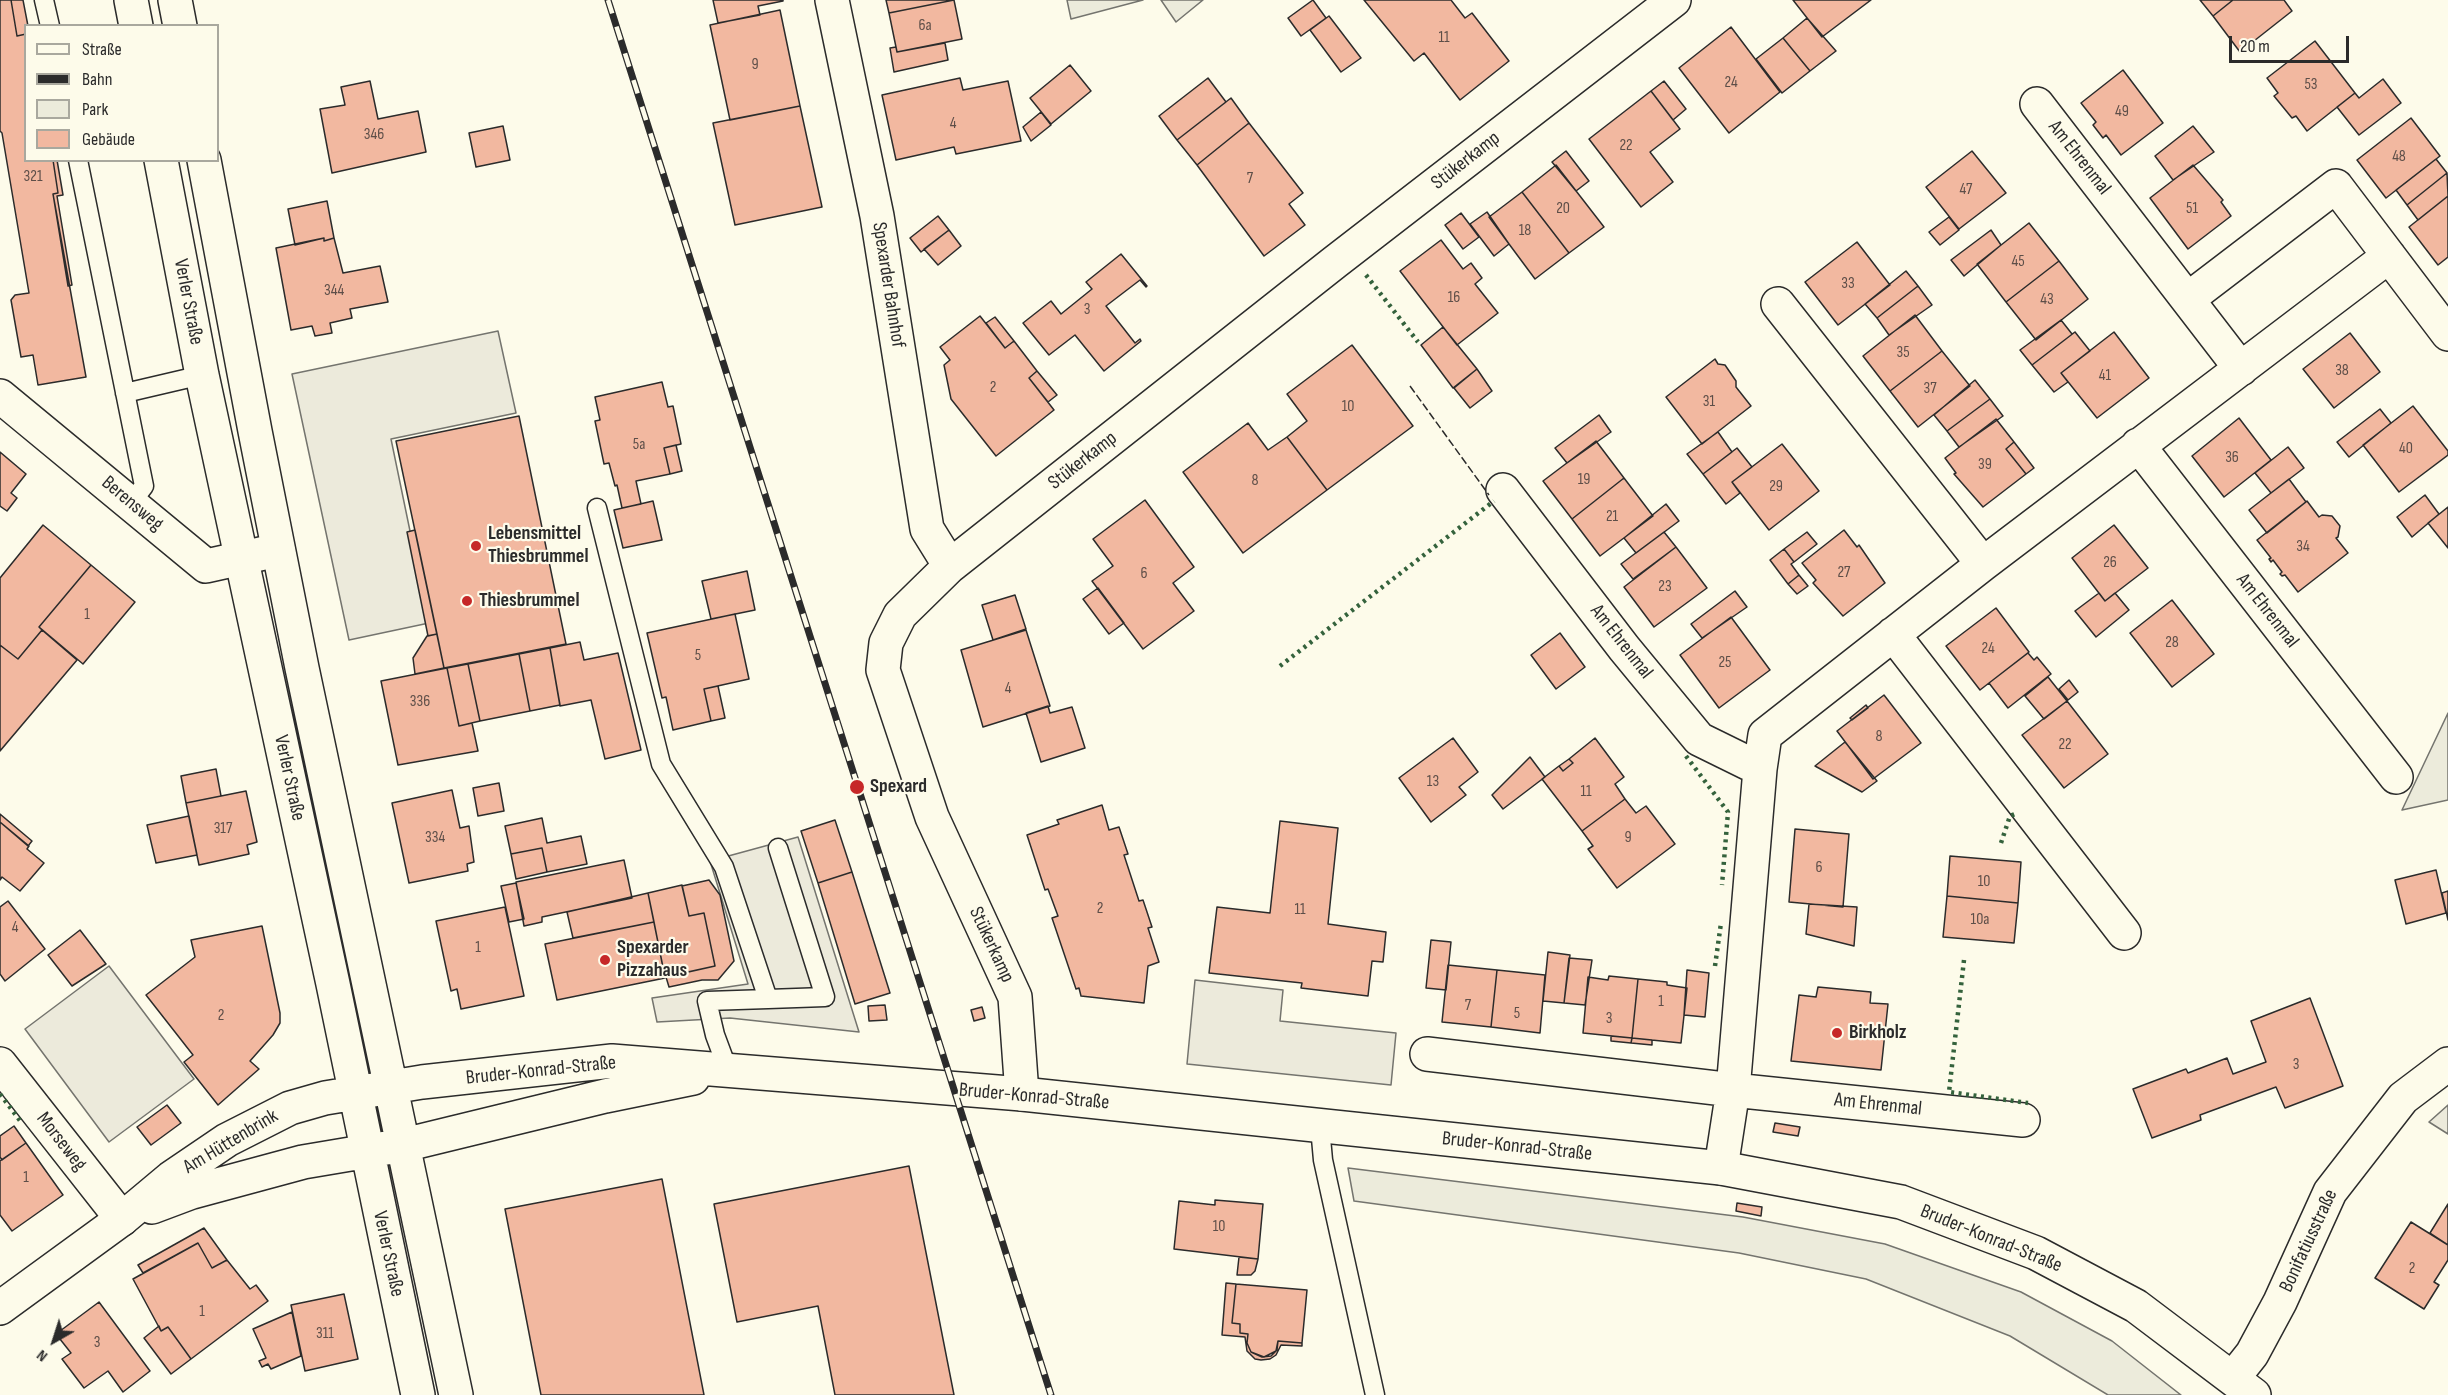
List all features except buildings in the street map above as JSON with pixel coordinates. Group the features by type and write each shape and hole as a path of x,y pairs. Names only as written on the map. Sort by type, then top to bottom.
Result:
{"street":[{"path":"131,0 136,24"},
{"path":"176,0 180,24"},
{"name":"Spexarder Bahnhof","path":"832,0 877,216 927,529 950,566"},
{"name":"Stükerkamp","path":"1022,1094 1015,997 932,818 883,670 886,644 900,615 950,566 1335,262 1674,0"},
{"name":"Am Ehrenmal","path":"2037,104 2241,369"},
{"name":"Verler Straße","path":"161,162 202,375 333,984 418,1395"},
{"name":"Verler Straße","path":"204,162 278,550 456,1395"},
{"path":"2188,299 2337,186 2448,334"},
{"path":"1720,1168 1733,1090 1760,769 1765,735 1983,564 2389,256"},
{"path":"1778,304 1983,564"},
{"name":"Berensweg","path":"0,396 206,566 278,550"},
{"name":"Am Ehrenmal","path":"2138,446 2396,777"},
{"name":"Am Ehrenmal","path":"1503,490 1624,648 1699,739 1760,769"},
{"path":"1893,634 2124,933"},
{"name":"Am Ehrenmal","path":"1427,1054 1733,1090 2023,1120"},
{"name":"Bruder-Konrad-Straße","path":"354,1094 392,1087 612,1061 1022,1094 1720,1168 1900,1202 2036,1253 2136,1306 2243,1386"},
{"name":"Morseweg","path":"0,1064 122,1219"},
{"name":"Bonifatiusstraße","path":"2243,1386 2252,1354 2280,1302 2330,1192 2403,1098 2448,1064"},
{"name":"Bruder-Konrad-Straße","path":"366,1152 404,1145 605,1096 728,1070"},
{"name":"Am Hüttenbrink","path":"0,1308 122,1219 171,1178 227,1140 290,1108 325,1098 354,1094"},
{"name":"Am Hüttenbrink","path":"122,1219 192,1192 303,1162 366,1152"}],"lane":[{"path":"44,0 50,24"},
{"path":"78,162 144,486 131,503"},
{"path":"125,393 202,375"},
{"path":"597,508 660,764 724,867 768,999"},
{"path":"728,1070 715,1035 707,1001 825,997 778,848"},
{"path":"1320,1127 1323,1160 1375,1395"}],"green space":[{"path":"1067,0 1143,0 1071,19"},
{"path":"1161,0 1203,0 1176,22"},
{"path":"2448,713 2448,800 2402,810"},
{"path":"1348,1168 1743,1217 1885,1244 2021,1292 2112,1341 2181,1395 2108,1395 2010,1336 1866,1279 1739,1253 1354,1201"}],"shaded area":[{"path":"498,331 516,413 391,439 429,623 349,640 292,374"},
{"path":"798,837 859,1032 730,1018 657,1022 652,998 748,984 710,861"},
{"path":"109,966 194,1079 109,1142 25,1029"},
{"path":"1195,980 1283,990 1280,1021 1396,1033 1391,1085 1187,1064"},
{"path":"2448,1105 2448,1134 2429,1122"}],"railway":[{"path":"608,0 1051,1395"}],"hedge":[{"path":"1366,275 1418,342"},
{"path":"1280,666 1494,501"},
{"path":"1686,756 1728,812 1722,885"},
{"path":"2001,843 2010,816 2015,814"},
{"path":"1715,966 1721,923"},
{"path":"1964,960 1949,1092 2028,1103"},
{"path":"0,1094 21,1122"}],"fence":[{"path":"1410,386 1489,495"}],"place":[{"name":"Lebensmittel Thiesbrummel","path":"476,546"},
{"name":"Thiesbrummel","path":"467,601"},
{"name":"Spexard","path":"857,787"},
{"name":"Spexarder Pizzahaus","path":"605,960"},
{"name":"Birkholz","path":"1837,1033"}]}
